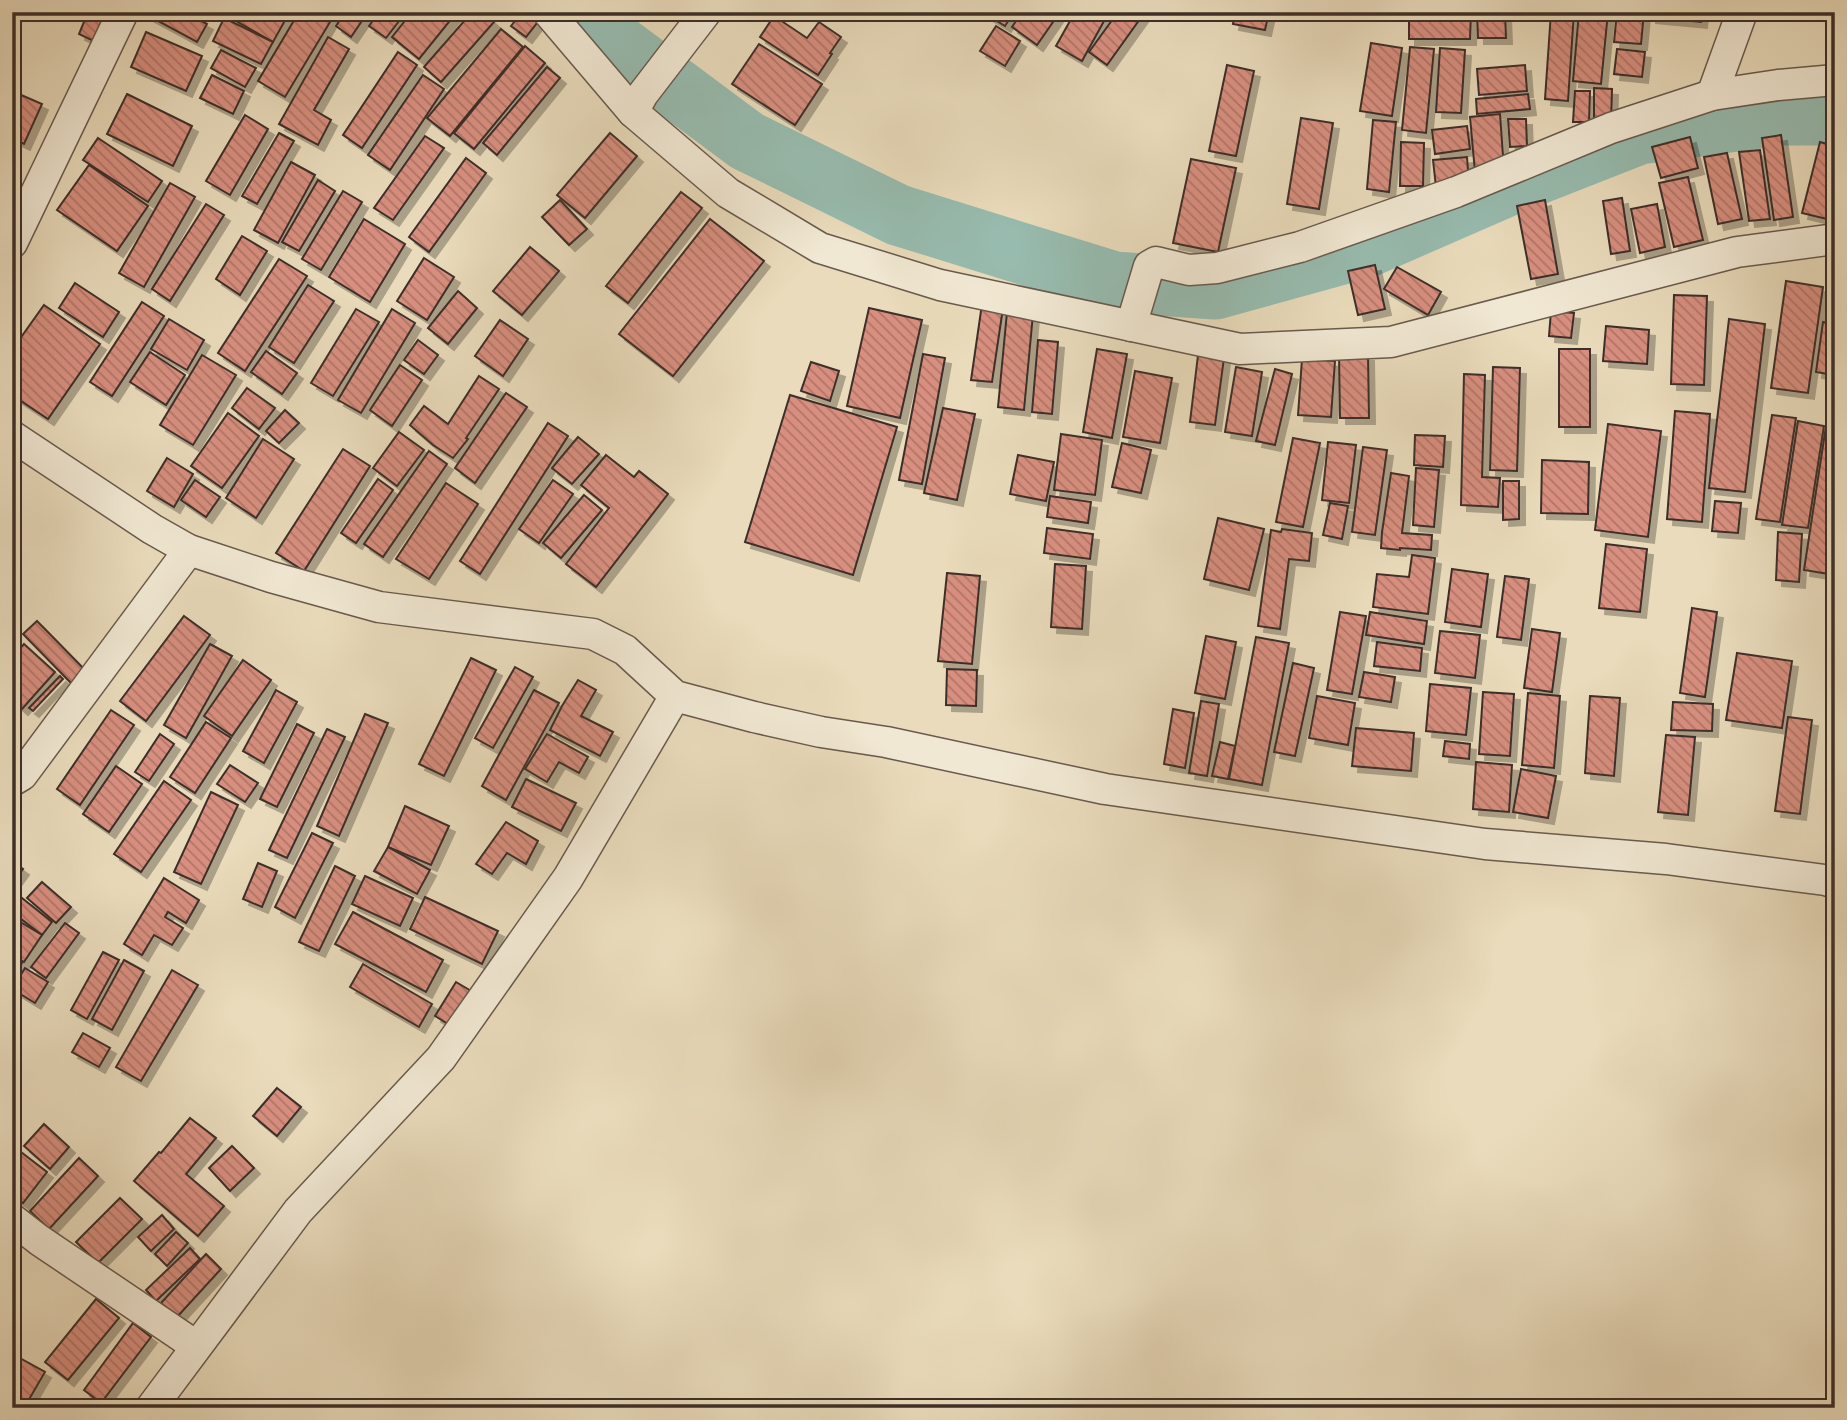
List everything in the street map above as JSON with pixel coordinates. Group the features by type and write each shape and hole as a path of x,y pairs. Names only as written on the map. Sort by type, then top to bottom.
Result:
{"street":[{"path":"12,243 122,12"},
{"path":"548,12 728,193 820,247 940,285 1134,317 1240,349 1391,342 1737,252 1835,239"},
{"path":"638,103 706,12"},
{"path":"1712,95 1742,12"},
{"path":"1134,317 1149,266 1156,262 1189,270 1217,268 1300,247 1456,192 1611,128 1712,95 1835,80"},
{"path":"12,436 152,529 189,550 271,577 379,607 593,635 625,650 675,696 754,717 1105,789 1485,844 1667,859 1835,883"},
{"path":"12,781 22,775 189,550"},
{"path":"151,1408 298,1211 441,1058 568,878 675,696"},
{"path":"12,1219 196,1346"}],"building":[{"path":"88,12 119,12 104,46 79,34"},
{"path":"148,12 185,12 207,24 197,42 147,15"},
{"path":"234,12 284,12 288,15 273,42 231,18"},
{"path":"299,12 336,12 285,97 258,81"},
{"path":"345,12 368,12 351,37 336,26"},
{"path":"379,12 406,12 386,38 369,26"},
{"path":"412,12 457,12 419,59 392,37"},
{"path":"472,12 483,12 494,22 441,82 424,67"},
{"path":"522,12 544,14 526,37 511,26"},
{"path":"982,12 1014,12 1005,26"},
{"path":"1022,12 1060,12 1037,45 1012,27"},
{"path":"1075,12 1109,12 1082,61 1056,46"},
{"path":"1118,12 1145,12 1107,65 1089,52"},
{"path":"1235,12 1269,12 1265,30 1233,24"},
{"path":"1409,12 1471,12 1470,39 1409,39"},
{"path":"1477,12 1505,12 1506,38 1478,38"},
{"path":"1551,12 1574,12 1568,101 1545,99"},
{"path":"1579,12 1608,12 1601,84 1573,81"},
{"path":"1617,12 1644,12 1641,44 1614,42"},
{"path":"1650,12 1702,12 1701,22 1650,17"},
{"path":"774,16 807,38 819,22 841,37 818,75 760,37"},
{"path":"224,18 273,42 261,64 213,41"},
{"path":"996,26 1020,41 1005,66 980,51"},
{"path":"501,29 523,47 450,136 427,118"},
{"path":"146,32 202,56 186,91 131,67"},
{"path":"328,37 349,49 314,110 331,120 318,145 279,124"},
{"path":"1371,43 1402,48 1392,116 1360,111"},
{"path":"759,44 822,84 795,125 732,84"},
{"path":"525,46 545,63 474,149 454,133"},
{"path":"1410,47 1434,49 1426,133 1402,130"},
{"path":"1440,48 1465,50 1461,113 1436,112"},
{"path":"1617,49 1645,52 1642,77 1614,74"},
{"path":"221,50 256,68 245,87 211,68"},
{"path":"398,52 417,65 362,148 343,135"},
{"path":"1227,65 1254,71 1236,156 1209,151"},
{"path":"1525,65 1527,91 1479,95 1477,69"},
{"path":"547,67 560,78 497,155 483,143"},
{"path":"212,75 244,91 233,114 200,98"},
{"path":"423,75 444,89 390,170 368,155"},
{"path":"1594,88 1612,89 1611,123 1594,123"},
{"path":"12,91 42,104 24,144 12,138"},
{"path":"1575,91 1590,91 1589,122 1573,122"},
{"path":"127,94 192,126 173,166 107,134"},
{"path":"1528,94 1530,109 1477,114 1476,99"},
{"path":"1500,114 1504,170 1475,172 1470,117"},
{"path":"245,115 268,129 230,195 206,181"},
{"path":"1301,118 1333,123 1319,209 1287,204"},
{"path":"1508,119 1526,119 1527,146 1510,147"},
{"path":"1373,120 1396,122 1389,192 1367,189"},
{"path":"1467,126 1470,149 1435,154 1432,130"},
{"path":"279,133 294,141 257,204 242,196"},
{"path":"610,133 637,156 585,218 557,195"},
{"path":"1781,135 1793,217 1774,220 1762,138"},
{"path":"425,136 444,148 393,220 374,208"},
{"path":"1690,137 1698,168 1661,178 1652,147"},
{"path":"98,138 162,181 148,202 83,160"},
{"path":"1401,142 1424,143 1423,186 1400,186"},
{"path":"1820,142 1835,146 1835,221 1802,213"},
{"path":"1760,150 1770,219 1749,221 1739,152"},
{"path":"1727,153 1742,219 1718,224 1704,157"},
{"path":"1467,157 1469,184 1436,187 1433,160"},
{"path":"466,158 486,173 429,252 409,237"},
{"path":"1191,159 1236,168 1218,252 1173,243"},
{"path":"291,162 315,175 278,243 254,230"},
{"path":"89,165 148,206 117,251 57,210"},
{"path":"1688,177 1703,240 1674,247 1659,183"},
{"path":"318,180 335,191 299,251 282,242"},
{"path":"170,183 195,197 144,287 119,273"},
{"path":"343,191 362,202 321,270 302,259"},
{"path":"681,192 702,208 628,303 606,286"},
{"path":"1622,198 1630,251 1611,254 1603,201"},
{"path":"560,200 587,229 569,245 542,217"},
{"path":"1545,200 1558,274 1531,279 1517,206"},
{"path":"206,204 224,215 170,301 152,289"},
{"path":"1657,204 1665,247 1640,253 1631,209"},
{"path":"364,219 405,244 370,302 329,277"},
{"path":"710,219 764,261 673,376 619,334"},
{"path":"242,236 267,251 240,295 216,279"},
{"path":"530,247 559,271 522,315 493,291"},
{"path":"424,258 454,277 427,320 397,301"},
{"path":"279,259 307,276 245,371 218,353"},
{"path":"1375,265 1385,309 1358,315 1348,271"},
{"path":"1397,267 1441,292 1428,315 1384,289"},
{"path":"1786,281 1823,287 1808,393 1771,388"},
{"path":"75,283 119,312 103,337 59,308"},
{"path":"308,285 334,301 294,363 269,347"},
{"path":"458,291 477,308 448,344 428,328"},
{"path":"1674,295 1707,296 1704,385 1671,384"},
{"path":"142,302 164,316 112,396 90,382"},
{"path":"982,304 1003,308 992,382 971,380"},
{"path":"44,305 100,344 48,419 12,395 12,350"},
{"path":"869,308 922,320 900,418 847,406"},
{"path":"356,309 379,322 333,396 311,383"},
{"path":"392,309 415,323 361,413 338,400"},
{"path":"1551,311 1574,313 1571,338 1549,336"},
{"path":"1007,312 1033,314 1024,410 998,407"},
{"path":"169,319 204,340 187,370 151,349"},
{"path":"1729,319 1765,324 1745,492 1709,488"},
{"path":"500,320 528,339 503,376 475,356"},
{"path":"1823,322 1835,324 1833,375 1816,372"},
{"path":"1606,326 1649,330 1647,364 1603,361"},
{"path":"418,340 438,355 424,374 404,360"},
{"path":"1038,340 1058,342 1052,414 1032,412"},
{"path":"1097,349 1127,354 1112,438 1083,432"},
{"path":"1559,349 1590,349 1590,427 1559,427"},
{"path":"266,351 297,373 282,394 251,372"},
{"path":"150,352 185,375 166,405 130,382"},
{"path":"923,354 945,358 922,484 899,480"},
{"path":"202,355 236,375 193,445 160,425"},
{"path":"1198,355 1224,358 1215,425 1190,422"},
{"path":"1339,355 1368,355 1369,418 1340,418"},
{"path":"1302,359 1335,361 1331,417 1298,415"},
{"path":"811,362 839,371 830,401 801,391"},
{"path":"400,365 422,380 392,426 370,410"},
{"path":"1236,367 1262,372 1252,436 1225,432"},
{"path":"1493,367 1520,368 1517,471 1490,470"},
{"path":"1275,369 1292,374 1275,445 1256,441"},
{"path":"1135,371 1172,378 1160,443 1123,437"},
{"path":"1464,374 1485,375 1482,477 1500,478 1498,507 1461,505"},
{"path":"479,376 499,389 453,458 410,425 424,406 448,424"},
{"path":"247,388 275,408 259,429 232,408"},
{"path":"506,393 527,407 475,483 455,468"},
{"path":"790,395 897,427 853,575 745,542"},
{"path":"943,408 975,414 957,500 924,493"},
{"path":"285,410 299,423 279,443 266,431"},
{"path":"1675,411 1710,414 1702,522 1667,519"},
{"path":"228,413 259,436 222,488 191,466"},
{"path":"1772,415 1796,418 1780,522 1756,519"},
{"path":"1798,421 1824,426 1808,528 1782,525"},
{"path":"548,423 568,436 480,574 460,561"},
{"path":"1608,424 1661,431 1648,537 1595,530"},
{"path":"1826,426 1835,427 1835,575 1804,570"},
{"path":"399,432 424,450 397,486 373,468"},
{"path":"1061,434 1102,440 1095,495 1054,490"},
{"path":"1415,435 1445,436 1443,467 1414,465"},
{"path":"578,437 599,454 572,484 552,468"},
{"path":"1293,438 1320,443 1303,527 1276,522"},
{"path":"263,439 294,459 256,518 226,498"},
{"path":"1328,442 1356,445 1349,503 1322,500"},
{"path":"1122,443 1151,450 1141,493 1112,487"},
{"path":"1363,447 1387,450 1375,535 1352,532"},
{"path":"343,449 370,466 304,571 276,553"},
{"path":"429,451 447,464 383,557 364,544"},
{"path":"606,455 634,477 639,471 668,494 596,587 566,564 609,508 581,485"},
{"path":"1018,455 1054,462 1046,501 1010,494"},
{"path":"167,458 193,474 174,507 147,491"},
{"path":"1542,460 1589,462 1588,514 1541,513"},
{"path":"1416,468 1439,470 1434,527 1413,525"},
{"path":"1391,473 1409,476 1402,533 1432,535 1431,550 1381,548"},
{"path":"378,479 393,490 356,543 341,533"},
{"path":"195,480 220,497 206,517 181,500"},
{"path":"553,480 573,494 539,543 519,529"},
{"path":"1503,481 1519,481 1519,519 1503,520"},
{"path":"446,483 478,504 429,579 396,559"},
{"path":"584,495 602,510 561,558 543,543"},
{"path":"1050,496 1091,502 1088,523 1047,517"},
{"path":"1715,501 1741,503 1738,533 1712,531"},
{"path":"1330,503 1348,506 1342,539 1323,535"},
{"path":"1218,518 1264,529 1249,590 1204,579"},
{"path":"1047,528 1093,534 1090,559 1044,553"},
{"path":"1282,529 1312,533 1309,561 1289,559 1280,629 1258,626 1271,530 1281,532"},
{"path":"1778,532 1802,534 1799,582 1776,580"},
{"path":"1606,544 1647,549 1640,612 1599,608"},
{"path":"1412,555 1435,558 1428,614 1373,607 1377,574 1409,577"},
{"path":"1055,564 1086,566 1082,629 1051,627"},
{"path":"1452,569 1488,574 1481,627 1445,622"},
{"path":"947,573 980,576 972,664 938,661"},
{"path":"1505,576 1529,579 1521,640 1497,637"},
{"path":"1692,608 1717,612 1705,697 1680,693"},
{"path":"1340,612 1366,616 1352,694 1327,690"},
{"path":"1370,612 1427,621 1424,644 1366,635"},
{"path":"184,616 210,635 146,721 120,701"},
{"path":"37,621 86,671 72,684 23,634"},
{"path":"1532,629 1560,633 1552,692 1524,688"},
{"path":"1440,631 1480,635 1475,678 1435,673"},
{"path":"1206,636 1236,642 1225,699 1195,693"},
{"path":"1256,637 1289,643 1262,785 1229,779"},
{"path":"1377,642 1422,648 1420,671 1374,666"},
{"path":"24,644 55,672 22,709 12,700 12,658"},
{"path":"210,644 232,656 186,738 164,725"},
{"path":"1737,653 1792,661 1782,728 1726,720"},
{"path":"471,658 496,670 444,776 419,764"},
{"path":"243,660 271,680 232,736 204,716"},
{"path":"1293,663 1314,668 1295,756 1274,752"},
{"path":"515,667 533,677 493,748 475,738"},
{"path":"947,669 977,670 976,706 946,705"},
{"path":"1364,672 1395,677 1391,702 1359,697"},
{"path":"60,676 63,679 33,711 29,708"},
{"path":"578,680 596,690 581,716 613,732 600,756 550,730"},
{"path":"1430,684 1471,688 1466,735 1426,731"},
{"path":"276,690 297,702 264,763 243,751"},
{"path":"534,690 559,703 506,800 482,786"},
{"path":"1483,692 1514,694 1510,756 1479,754"},
{"path":"1528,693 1560,696 1554,768 1522,765"},
{"path":"1317,696 1355,703 1348,745 1309,738"},
{"path":"1590,696 1620,698 1614,776 1585,773"},
{"path":"1201,701 1219,704 1207,776 1189,773"},
{"path":"1673,702 1713,704 1712,731 1671,730"},
{"path":"1173,709 1194,713 1185,768 1164,764"},
{"path":"111,710 134,725 80,805 57,789"},
{"path":"365,714 388,723 339,836 317,826"},
{"path":"1788,717 1812,720 1800,814 1775,811"},
{"path":"206,722 231,738 195,793 170,777"},
{"path":"297,724 314,733 277,807 260,799"},
{"path":"1356,728 1414,733 1411,771 1352,766"},
{"path":"327,729 345,737 287,858 269,850"},
{"path":"160,734 174,744 149,781 135,772"},
{"path":"547,734 588,757 579,773 559,762 547,782 525,769"},
{"path":"1666,735 1695,737 1688,815 1658,812"},
{"path":"1445,741 1470,744 1469,759 1443,756"},
{"path":"1220,742 1235,746 1228,779 1212,776"},
{"path":"1476,762 1512,765 1509,812 1473,809"},
{"path":"230,765 258,783 245,802 217,784"},
{"path":"116,766 142,784 109,832 83,814"},
{"path":"1521,769 1556,776 1548,818 1513,812"},
{"path":"526,779 576,803 561,831 512,807"},
{"path":"164,781 191,800 141,872 114,854"},
{"path":"211,792 238,805 201,884 174,872"},
{"path":"405,806 449,826 431,865 388,847"},
{"path":"506,822 538,841 526,864 507,853 492,874 476,864"},
{"path":"312,833 333,843 295,918 275,907"},
{"path":"388,847 430,870 417,894 374,871"},
{"path":"12,861 23,869 12,884"},
{"path":"258,863 277,871 262,907 243,899"},
{"path":"335,866 355,876 319,951 299,942"},
{"path":"365,876 413,898 400,926 352,904"},
{"path":"164,878 199,900 186,923 168,912 165,917 183,928 172,945 154,935 142,955 124,944"},
{"path":"42,882 71,907 56,923 27,898"},
{"path":"425,897 498,931 482,964 410,929"},
{"path":"22,898 52,922 42,935 12,912"},
{"path":"353,912 443,960 426,992 335,944"},
{"path":"12,917 42,935 24,962 12,955"},
{"path":"65,923 79,933 46,978 31,967"},
{"path":"103,952 119,960 87,1019 71,1010"},
{"path":"12,956 22,963 12,977"},
{"path":"124,960 144,971 112,1030 92,1019"},
{"path":"363,964 432,1004 419,1027 350,987"},
{"path":"25,968 48,982 35,1003 12,989"},
{"path":"172,970 198,985 141,1081 116,1067"},
{"path":"456,982 473,992 453,1027 435,1016"},
{"path":"83,1033 110,1048 99,1067 72,1052"},
{"path":"277,1088 301,1107 277,1136 253,1116"},
{"path":"190,1118 216,1138 186,1174 224,1206 198,1236 134,1181"},
{"path":"44,1124 69,1147 50,1169 24,1146"},
{"path":"232,1146 254,1168 230,1191 209,1168"},
{"path":"21,1152 47,1172 23,1203 12,1195 12,1163"},
{"path":"79,1158 98,1176 49,1229 30,1211"},
{"path":"120,1198 142,1219 98,1263 76,1242"},
{"path":"162,1215 174,1229 151,1251 138,1237"},
{"path":"176,1232 188,1243 167,1266 155,1254"},
{"path":"190,1248 200,1259 156,1301 146,1290"},
{"path":"206,1254 221,1269 177,1317 161,1303"},
{"path":"96,1299 119,1318 68,1380 45,1362"},
{"path":"133,1323 151,1337 101,1403 84,1390"},
{"path":"18,1357 45,1372 24,1408 12,1408 12,1368"}],"waterway":[{"path":"592,12 615,43 747,141 898,215 1114,282 1215,289 1367,247 1509,185 1639,134 1781,115 1835,115"}]}
